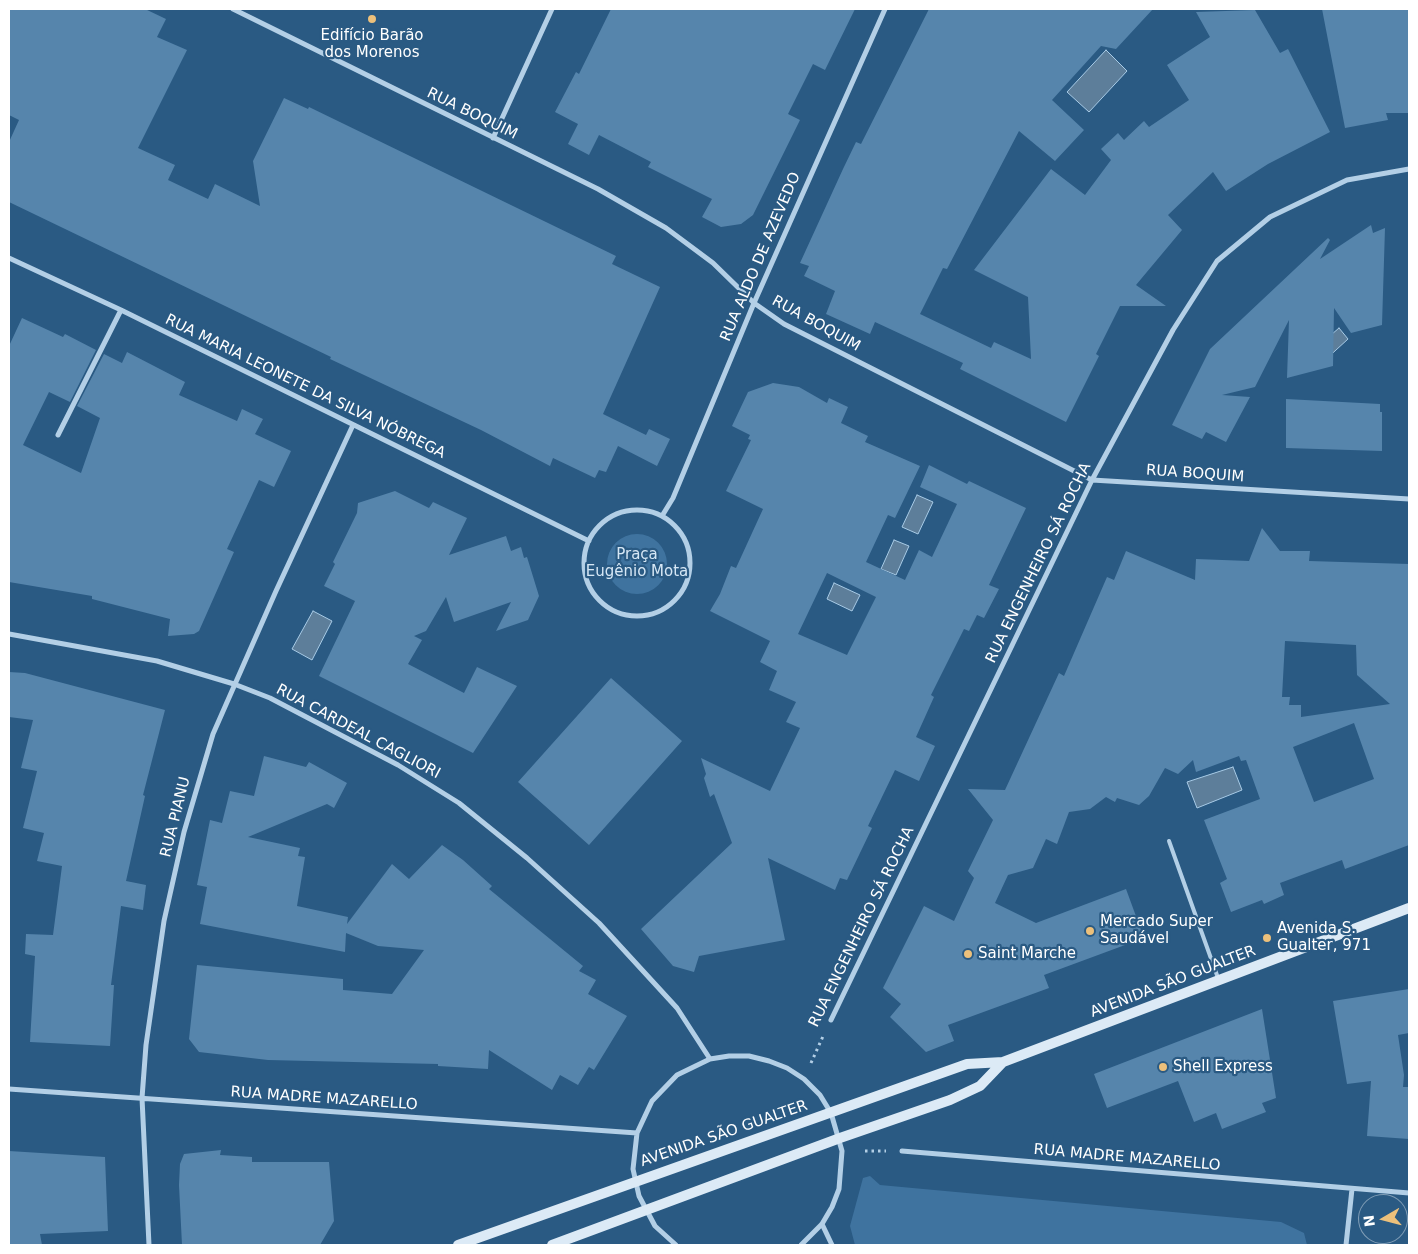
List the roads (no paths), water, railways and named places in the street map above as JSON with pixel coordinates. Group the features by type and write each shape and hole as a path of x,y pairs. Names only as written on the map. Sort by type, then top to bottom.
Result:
{"street":[{"name":"RUA BOQUIM","path":"234,9 598,189 666,228 713,263 754,303 784,324 1092,480 1409,499"},
{"path":"493,138 552,9"},
{"name":"RUA ALDO DE AZEVEDO","path":"662,516 673,498 754,303 885,9"},
{"name":"RUA ENGENHEIRO SÁ ROCHA","path":"831,1020 1092,480 1173,330 1217,261 1270,217 1347,180 1409,169"},
{"name":"RUA MARIA LEONETE DA SILVA NÓBREGA","path":"9,258 121,310 589,541"},
{"path":"58,435 121,310"},
{"name":"RUA PIANU","path":"149,1245 142,1098 146,1044 164,921 180,850 198,778 234,684 353,425"},
{"path":"646,510 662,516 677,528 687,544 690,563 687,582 678,598 663,610 645,616 626,616 608,609 595,596 586,578 584,560 589,541 598,526 620,513 646,510"},
{"name":"RUA CARDEAL CAGLIORI","path":"9,634 157,661 234,684 270,698 398,764 467,809 527,858 599,923 677,1008 710,1059"},
{"name":"AVENIDA SÃO GUALTER","path":"458,1245 967,1064 1003,1062 1409,908"},
{"path":"676,1245 655,1226 645,1210 635,1181 633,1157 637,1133 652,1101 663,1087 693,1066 710,1059 729,1056 756,1058 787,1068 804,1079 820,1095 831,1113 840,1138 842,1151 839,1190 822,1224 801,1245"},
{"name":"AVENIDA SÃO GUALTER","path":"552,1245 840,1138 968,1093 990,1078 1003,1062"},
{"name":"RUA MADRE MAZARELLO","path":"9,1088 637,1133"},
{"name":"RUA MADRE MAZARELLO","path":"902,1151 1409,1193"},
{"path":"1346,1245 1352,1189"},
{"path":"822,1224 832,1245"}],"lane":[{"path":"1169,841 1219,980"}],"place":[{"name":"Edifício Barão dos Morenos","path":"372,19"},
{"name":"Mercado Super Saudável","path":"1090,931"},
{"name":"Avenida S. Gualter, 971","path":"1267,938"},
{"name":"Saint Marche","path":"968,954"},
{"name":"Shell Express","path":"1163,1067"}],"park label":[{"name":"Praça Eugênio Mota","path":"637,564"}]}
